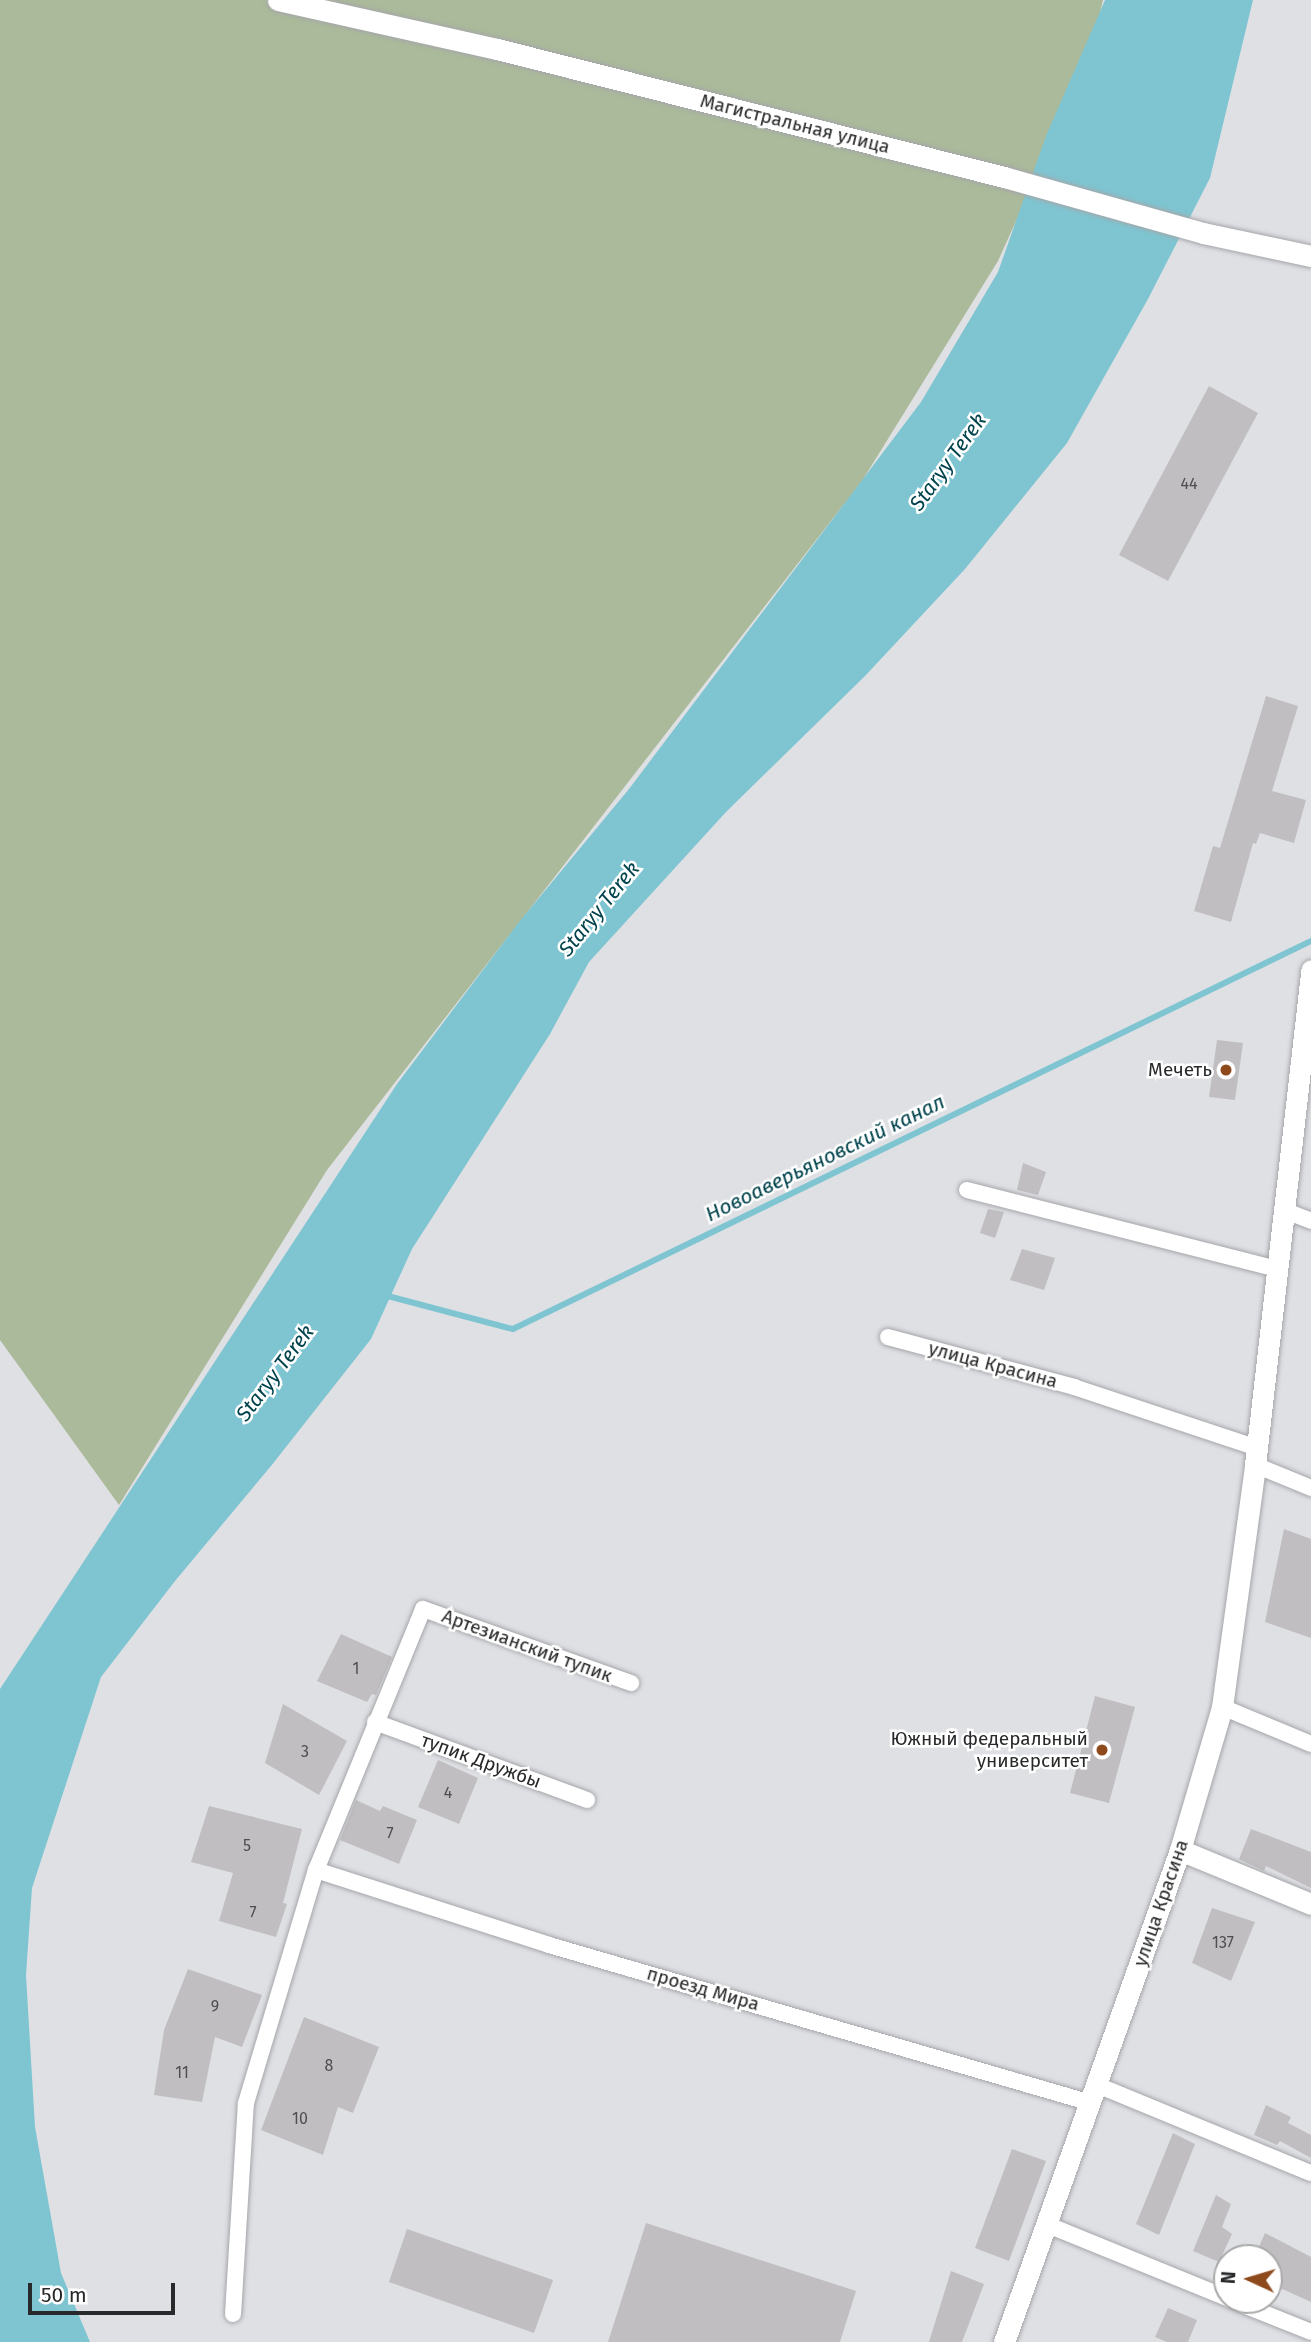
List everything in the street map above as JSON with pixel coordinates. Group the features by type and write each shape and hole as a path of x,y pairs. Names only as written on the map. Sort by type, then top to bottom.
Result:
{"street":[{"name":"Магистральная улица","path":"278,0 497,49 1004,177 1203,233 1311,256"},
{"name":"улица Красина","path":"1004,2342 1180,1850 1222,1707 1256,1457 1311,970"},
{"path":"967,1190 1276,1269"},
{"path":"1283,1210 1311,1221"},
{"name":"улица Красина","path":"888,1337 1074,1387 1256,1457"},
{"path":"1256,1457 1311,1488"},
{"name":"Артезианский тупик","path":"375,1722 423,1609 631,1683"},
{"path":"1222,1707 1311,1744"},
{"path":"233,2314 246,2103 316,1870 375,1722"},
{"name":"тупик Дружбы","path":"375,1722 587,1800"},
{"path":"1180,1850 1311,1904"},
{"name":"проезд Мира","path":"316,1870 549,1945 1094,2094 1311,2173"},
{"path":"1048,2225 1213,2292"},
{"path":"1266,2314 1311,2332"}],"green space":[{"path":"0,0 1103,0 1088,62 998,261 862,481 327,1170 119,1505 0,1340"}],"water":[{"name":"Staryy Terek","path":"1105,0 1253,0 1210,178 1148,299 1067,443 965,569 865,676 726,812 589,962 550,1034 412,1249 371,1339 101,1677 32,1888 26,1975 35,2127 61,2273 90,2342 0,2342 0,1689 397,1084 519,922 629,789 921,402 998,272 1046,136"}],"building":[{"path":"1209,386 1258,413 1168,581 1119,555"},
{"path":"1266,696 1298,706 1272,791 1306,800 1294,843 1260,833 1256,844 1253,843 1231,922 1194,911 1213,846 1220,848"},
{"name":"Мечеть","path":"1217,1040 1243,1043 1235,1100 1209,1097"},
{"path":"1023,1163 1046,1172 1038,1195 1017,1190"},
{"path":"988,1209 1004,1212 995,1238 980,1233"},
{"path":"1022,1249 1055,1258 1044,1290 1010,1280"},
{"path":"1284,1529 1311,1539 1311,1638 1265,1622"},
{"path":"341,1634 392,1657 376,1695 372,1694 367,1702 317,1681"},
{"name":"Южный федеральный университет","path":"1095,1696 1135,1707 1109,1803 1070,1793"},
{"path":"283,1704 347,1741 319,1795 265,1763"},
{"path":"438,1760 478,1778 459,1824 418,1807"},
{"path":"356,1800 380,1811 383,1806 417,1820 399,1864 340,1840"},
{"path":"209,1806 302,1829 283,1903 287,1904 276,1937 219,1921 233,1873 191,1862"},
{"path":"1251,1829 1311,1852 1311,1888 1266,1866 1264,1871 1239,1859"},
{"path":"1212,1908 1255,1922 1231,1981 1192,1963"},
{"path":"188,1969 262,1995 242,2047 215,2037 202,2102 154,2095 164,2030"},
{"path":"304,2017 379,2047 353,2113 338,2107 323,2155 261,2130"},
{"path":"1266,2105 1291,2117 1288,2123 1311,2135 1311,2158 1280,2141 1277,2145 1254,2135"},
{"path":"1173,2133 1195,2144 1159,2235 1136,2224"},
{"path":"1012,2149 1046,2161 1009,2261 975,2248"},
{"path":"1216,2195 1231,2204 1222,2227 1232,2234 1227,2244 1213,2244 1213,2259 1193,2251"},
{"path":"646,2223 856,2291 840,2342 608,2342"},
{"path":"407,2229 553,2280 534,2333 389,2282"},
{"path":"1265,2233 1311,2257 1311,2302 1283,2289 1283,2244 1260,2244"},
{"path":"951,2271 984,2284 962,2342 929,2342"},
{"path":"1168,2308 1197,2320 1188,2342 1167,2342 1155,2337"}],"waterway":[{"name":"Новоаверьяновский канал","path":"384,1295 513,1329 1311,941"}],"place":[{"name":"Мечеть","path":"1226,1070"},
{"name":"Южный федеральный университет","path":"1102,1750"}]}
